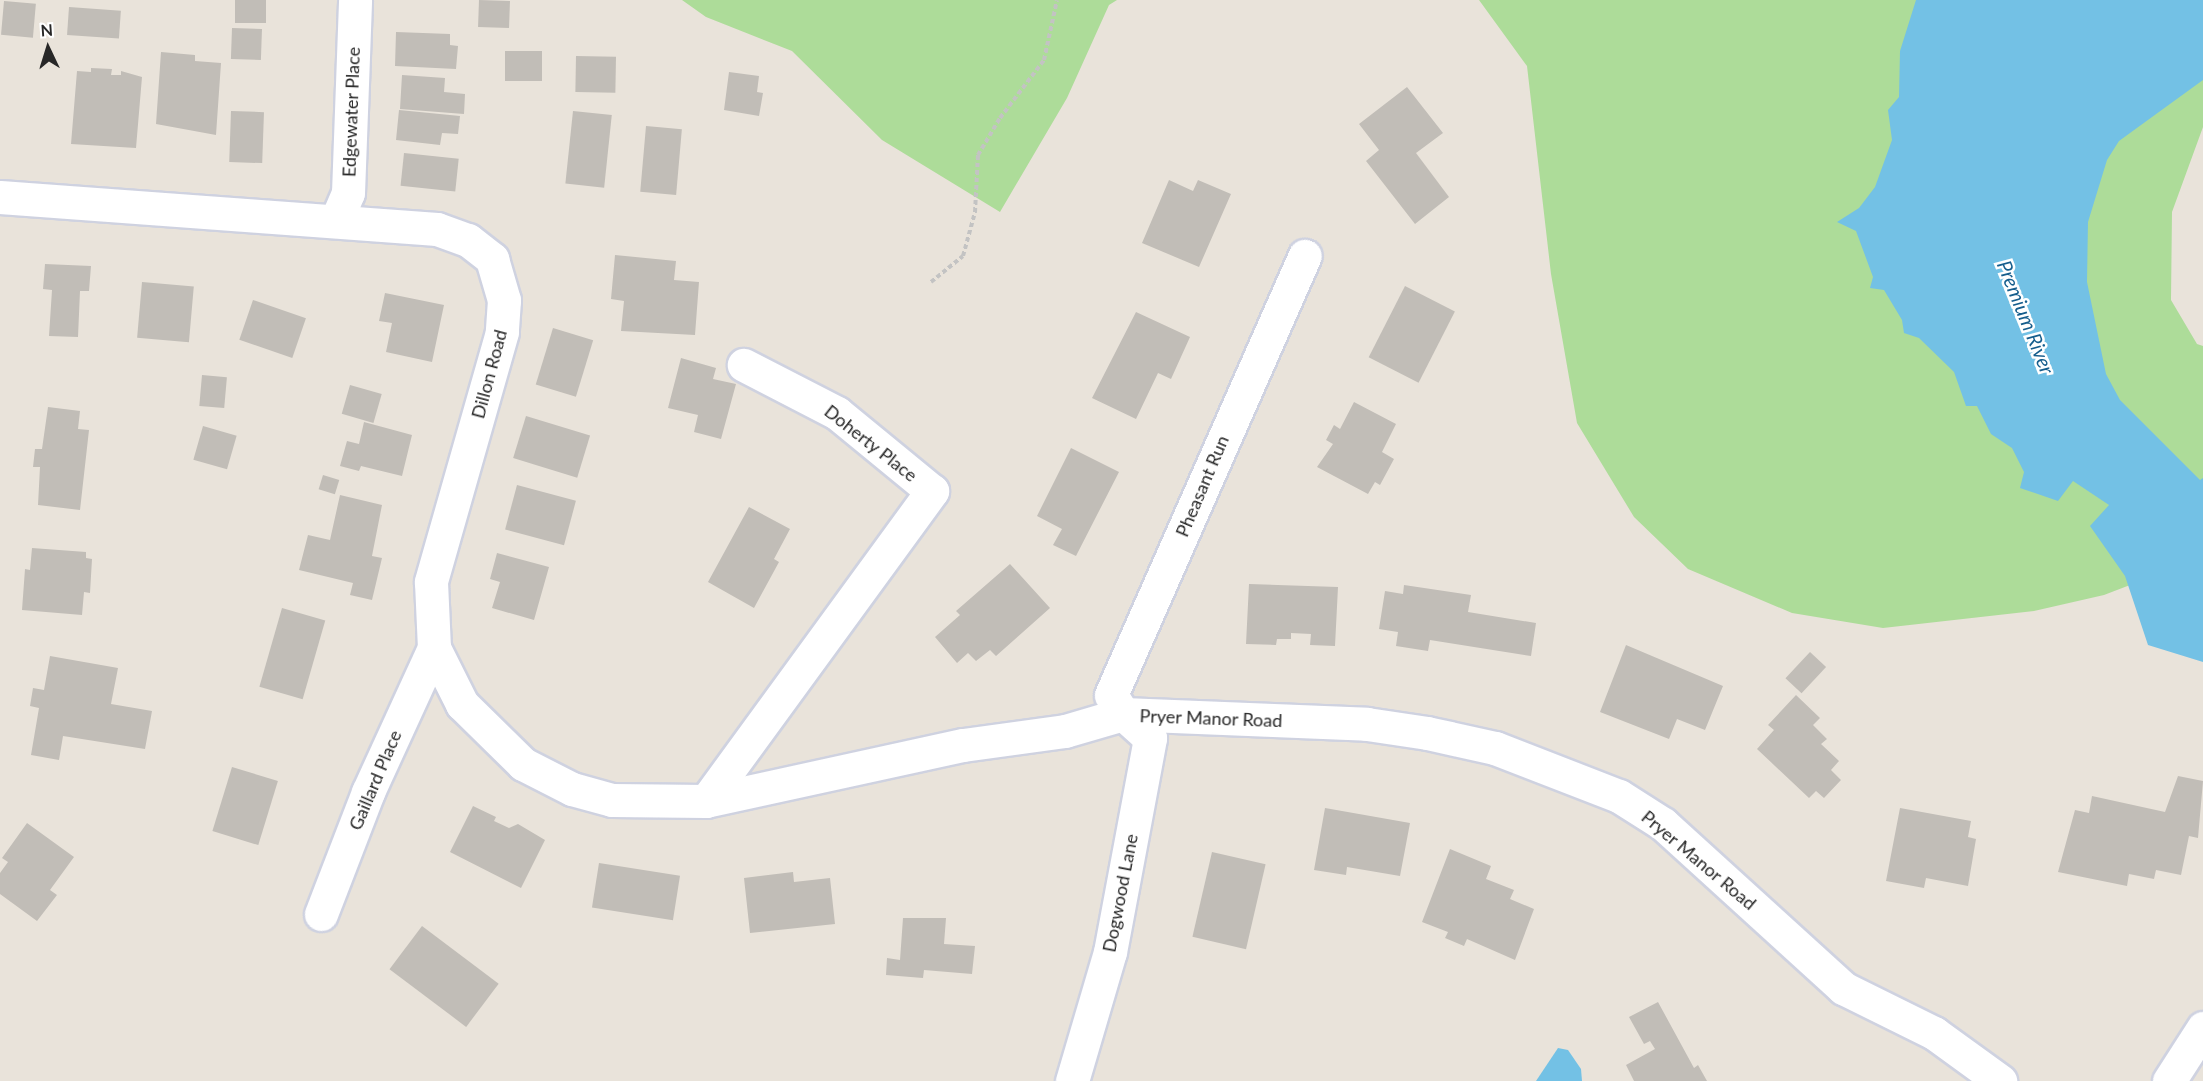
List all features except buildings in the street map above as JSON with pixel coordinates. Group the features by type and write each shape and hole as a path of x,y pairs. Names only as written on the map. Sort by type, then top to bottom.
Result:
{"street":[{"name":"Edgewater Place","path":"336,222 348,193 355,0"},
{"name":"Dillon Road","path":"0,197 437,229 468,240 492,259 500,276 502,332 431,582 434,648 462,704 523,764 572,789 612,800 706,801"},
{"name":"Pheasant Run","path":"1123,714 1111,695 1305,256"},
{"name":"Doherty Place","path":"706,801 932,491 837,413 744,365"},
{"name":"Gaillard Place","path":"321,914 368,792 434,648"},
{"name":"Pryer Manor Road","path":"706,801 963,745 1065,731 1123,714 1367,724 1495,748 1562,771 1619,796 1663,825 1843,988 1934,1033 2000,1081"},
{"name":"Dogwood Lane","path":"1072,1081 1110,952 1150,738 1123,714"},
{"path":"2169,1081 2203,1028"}],"path":[{"path":"931,282 963,256 975,213 978,155 1000,118 1044,60 1057,0"}],"green space":[{"path":"682,0 1117,0 1109,5 1067,98 1000,212 882,140 792,51 706,17"},
{"path":"1479,0 2203,0 2203,127 2172,212 2171,300 2197,344 2203,346 2203,557 2104,595 2034,611 1883,628 1792,613 1688,569 1634,517 1577,423 1551,274 1527,66"}],"water":[{"name":"Premium River","path":"1916,0 2203,0 2203,80 2119,141 2107,160 2088,222 2087,282 2106,374 2120,400 2200,480 2203,478 2203,662 2148,645 2125,576 2090,526 2109,505 2073,481 2058,501 2020,488 2024,472 2012,448 1991,434 1977,406 1966,406 1954,372 1919,338 1904,333 1902,320 1884,290 1870,288 1873,277 1856,231 1837,222 1859,208 1875,187 1892,140 1888,110 1899,97 1900,51"},
{"path":"1558,1048 1568,1050 1581,1069 1582,1081 1536,1081"}]}
